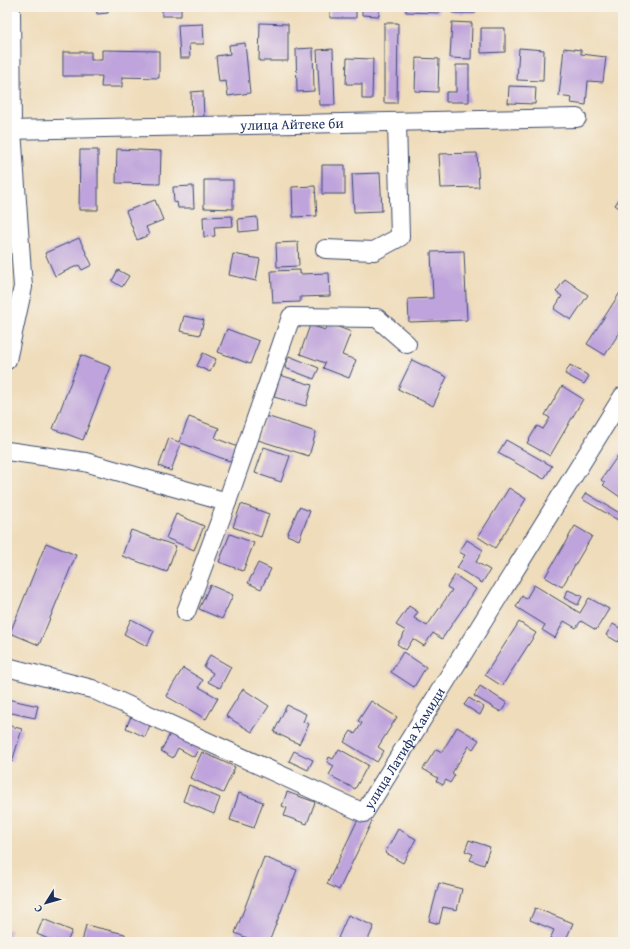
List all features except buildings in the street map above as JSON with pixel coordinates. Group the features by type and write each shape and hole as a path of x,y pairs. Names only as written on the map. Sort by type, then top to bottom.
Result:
{"street":[{"path":"7,360 23,287 10,130 11,7"},
{"name":"улица Айтеке би","path":"10,130 577,118"},
{"path":"325,249 374,251 400,237 397,122"},
{"path":"186,612 227,502 291,317 377,318 407,344"},
{"name":"улица Латифа Хамиди","path":"7,668 92,690 364,812 623,396"},
{"path":"7,451 85,462 227,502"}]}
